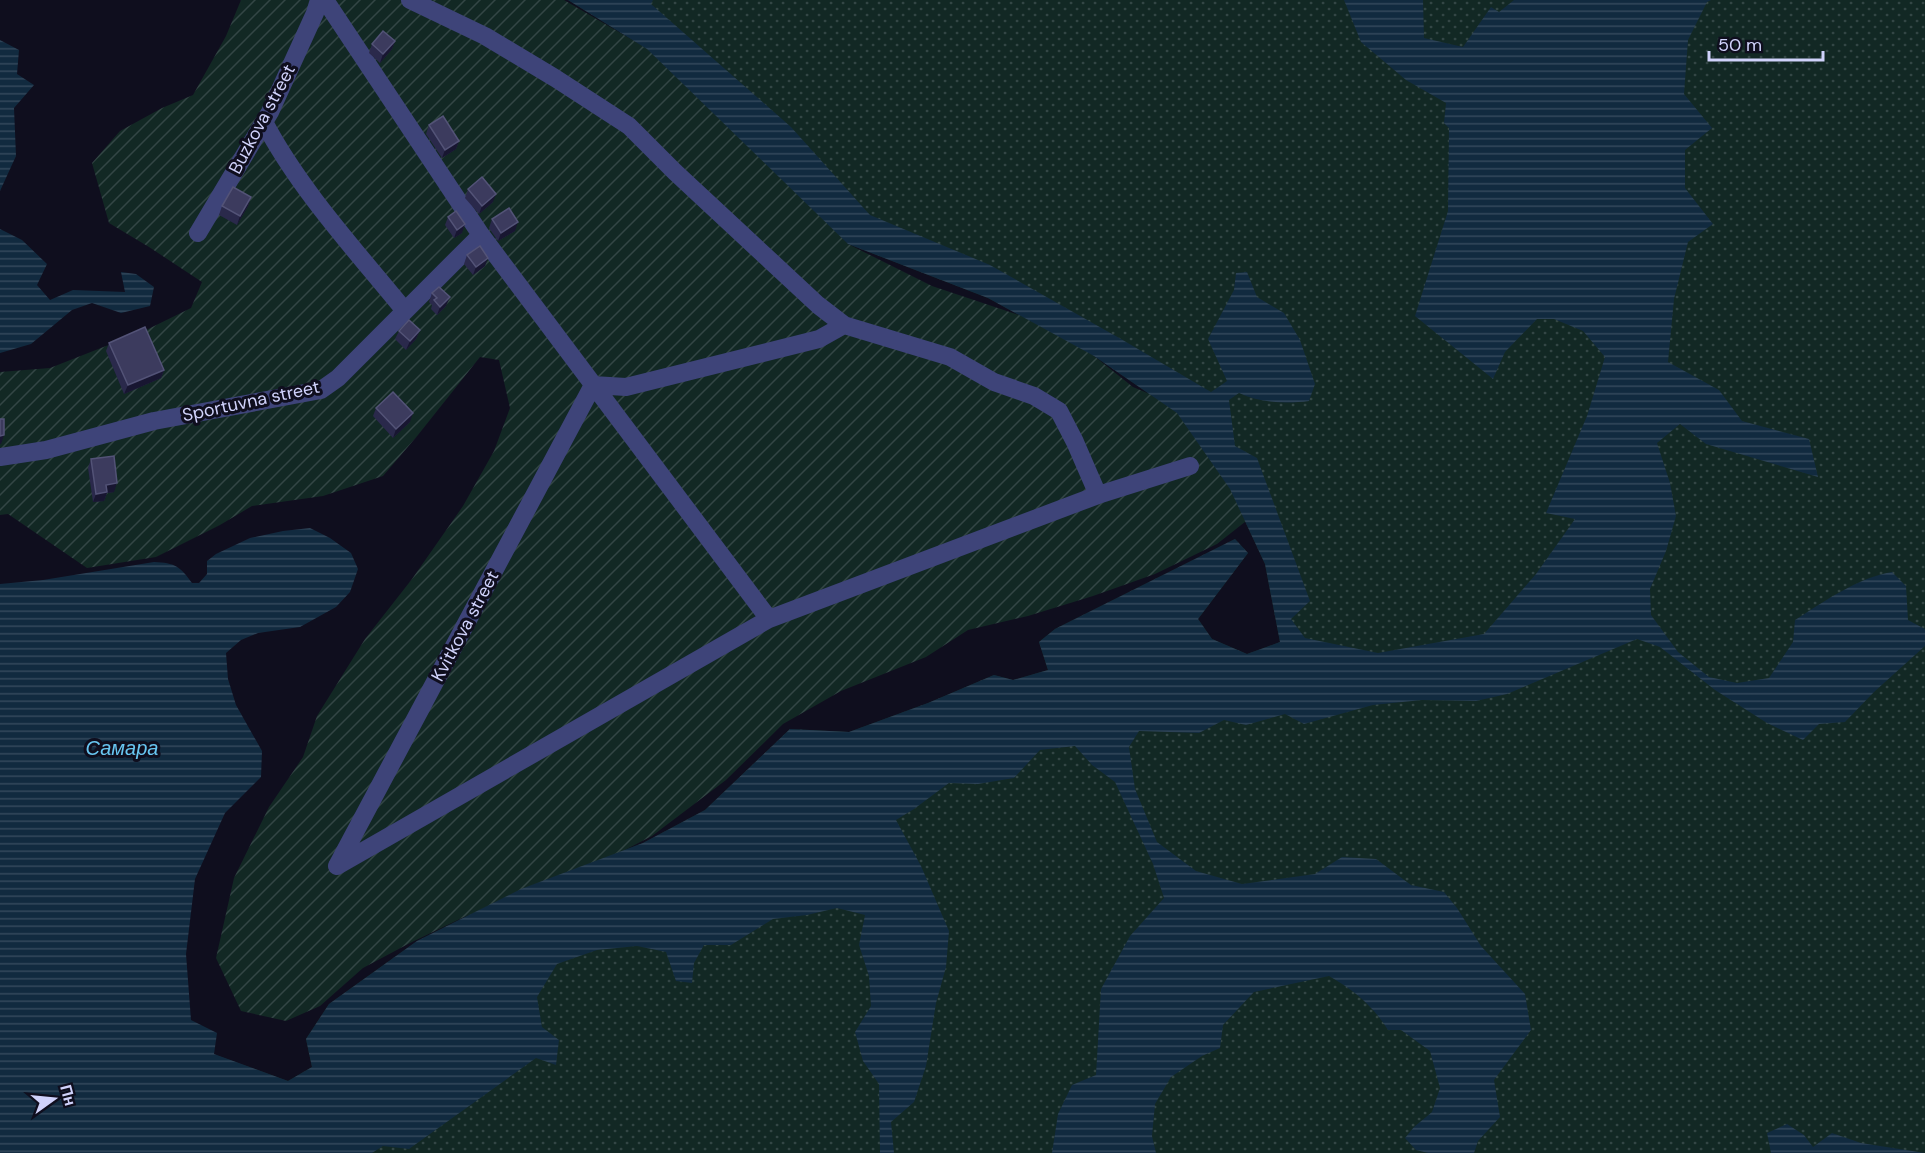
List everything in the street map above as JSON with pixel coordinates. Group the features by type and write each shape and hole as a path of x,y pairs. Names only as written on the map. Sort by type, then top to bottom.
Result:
{"street":[{"name":"Buzkova street","path":"198,233 264,122 319,0"},
{"path":"325,0 481,235 769,619 1098,495 1190,466"},
{"path":"410,0 485,36 629,126 818,305 844,325 950,357 994,382 1034,396 1059,411 1098,495"},
{"path":"264,122 279,151 405,311"},
{"name":"Sportuvna street","path":"0,457 46,450 154,421 321,390 338,378 481,235"},
{"path":"593,385 626,387 819,339 844,325"},
{"name":"Kvitkova street","path":"593,385 337,866 769,619"}],"green space":[{"path":"241,0 564,0 665,59 796,187 848,244 932,286 1049,325 1133,387 1178,406 1250,518 1217,544 1155,574 1028,616 968,630 926,657 841,691 783,724 726,780 652,836 584,871 464,917 410,943 363,968 320,1006 286,1021 241,1011 216,958 234,878 269,807 303,757 317,716 365,639 412,579 463,506 494,451 510,408 499,360 480,357 383,476 323,496 252,506 156,557 87,568 8,514 0,515 0,372 50,368 144,331 191,308 202,282 109,223 92,163 120,131 162,108 193,95 226,36"},
{"path":"568,0 1925,0 1925,1153 0,1153 0,819 213,1054 288,1081 312,1067 306,1039 329,1004 417,941 521,889 643,843 705,810 790,729 849,732 928,703 994,675 1013,680 1048,670 1039,642 1055,629 1235,539 1248,553 1198,619 1212,639 1247,654 1280,642 1265,564 1230,489 1177,413 1094,356 988,298 848,244 647,49"}],"water":[{"name":"Самара","path":"568,0 653,0 651,4 791,127 870,215 990,265 1211,392 1227,381 1208,339 1234,290 1236,273 1247,272 1257,297 1284,313 1300,340 1315,384 1309,401 1274,402 1239,393 1229,400 1235,446 1257,458 1310,601 1291,619 1305,638 1378,653 1484,634 1536,574 1575,519 1546,513 1587,416 1605,357 1583,331 1554,319 1537,319 1505,352 1493,379 1415,316 1448,211 1449,128 1444,123 1446,103 1406,80 1361,42 1344,0 1423,0 1424,38 1463,47 1491,7 1499,12 1514,0 1711,0 1707,2 1688,40 1684,94 1712,128 1685,150 1685,188 1713,224 1688,242 1674,299 1668,362 1719,390 1742,421 1809,439 1818,477 1706,444 1680,424 1657,443 1670,483 1676,516 1666,551 1650,589 1651,615 1678,652 1709,677 1737,683 1769,678 1793,642 1795,620 1866,579 1892,572 1906,586 1908,620 1925,629 1925,646 1845,722 1819,724 1803,740 1767,723 1715,690 1660,647 1637,639 1507,694 1476,701 1422,700 1373,705 1304,724 1285,714 1246,725 1224,720 1199,733 1139,731 1129,747 1135,789 1157,842 1196,871 1242,884 1315,874 1342,857 1376,859 1411,885 1444,892 1457,908 1481,946 1525,994 1531,1030 1494,1080 1500,1117 1478,1141 1474,1153 1428,1153 1416,1150 1405,1138 1432,1112 1440,1088 1430,1051 1401,1030 1388,1030 1362,999 1329,976 1254,992 1223,1025 1220,1048 1202,1056 1171,1077 1155,1104 1152,1136 1156,1153 1052,1153 1058,1114 1072,1085 1096,1075 1101,989 1130,936 1164,898 1153,864 1115,782 1092,765 1075,746 1040,750 1014,778 978,784 949,783 896,820 921,866 949,931 946,967 936,1003 926,1066 914,1102 891,1122 894,1153 880,1153 879,1084 863,1061 855,1032 871,1006 869,976 859,945 865,915 837,908 807,915 773,919 731,945 704,945 694,963 692,983 676,981 666,952 637,946 597,950 557,964 537,997 542,1027 559,1040 556,1065 536,1058 409,1149 383,1146 372,1153 0,1153 0,584 43,580 154,562 176,566 192,583 199,583 207,574 207,561 216,554 250,538 310,528 330,538 351,553 358,569 350,592 336,607 300,627 258,633 241,640 226,653 228,679 236,705 262,751 261,777 225,813 195,879 186,954 191,1020 217,1033 214,1054 288,1081 312,1067 306,1039 329,1004 417,941 521,889 643,843 705,810 790,729 849,732 928,703 994,675 1013,680 1048,670 1039,642 1055,629 1235,539 1248,553 1198,619 1212,639 1247,654 1280,642 1265,564 1230,489 1177,413 1094,356 988,298 848,244 647,49"},
{"path":"0,40 19,50 17,74 34,85 14,108 16,156 0,191"},
{"path":"0,229 22,240 47,264 37,285 50,300 73,290 125,292 121,272 136,274 154,287 150,306 121,313 92,303 72,310 31,344 0,353"},
{"path":"1787,1124 1804,1135 1813,1147 1832,1133 1861,1143 1925,1153 1771,1153 1767,1133"}],"building":[{"path":"383,31 395,41 383,54 372,44"},
{"path":"443,116 459,141 445,150 429,125"},
{"path":"482,177 496,194 482,206 468,189"},
{"path":"233,187 251,197 240,216 222,206"},
{"path":"509,208 518,222 501,233 492,219"},
{"path":"456,211 465,224 457,230 448,217"},
{"path":"480,246 488,258 476,267 467,255"},
{"path":"439,287 450,297 440,307 434,300 437,298 432,293"},
{"path":"409,320 420,330 410,341 399,331"},
{"path":"145,327 164,370 128,385 109,343"},
{"path":"393,392 413,413 396,429 376,408"},
{"path":"0,419 4,419 4,435 0,436"},
{"path":"114,456 117,483 106,485 107,492 96,494 91,459"}]}
